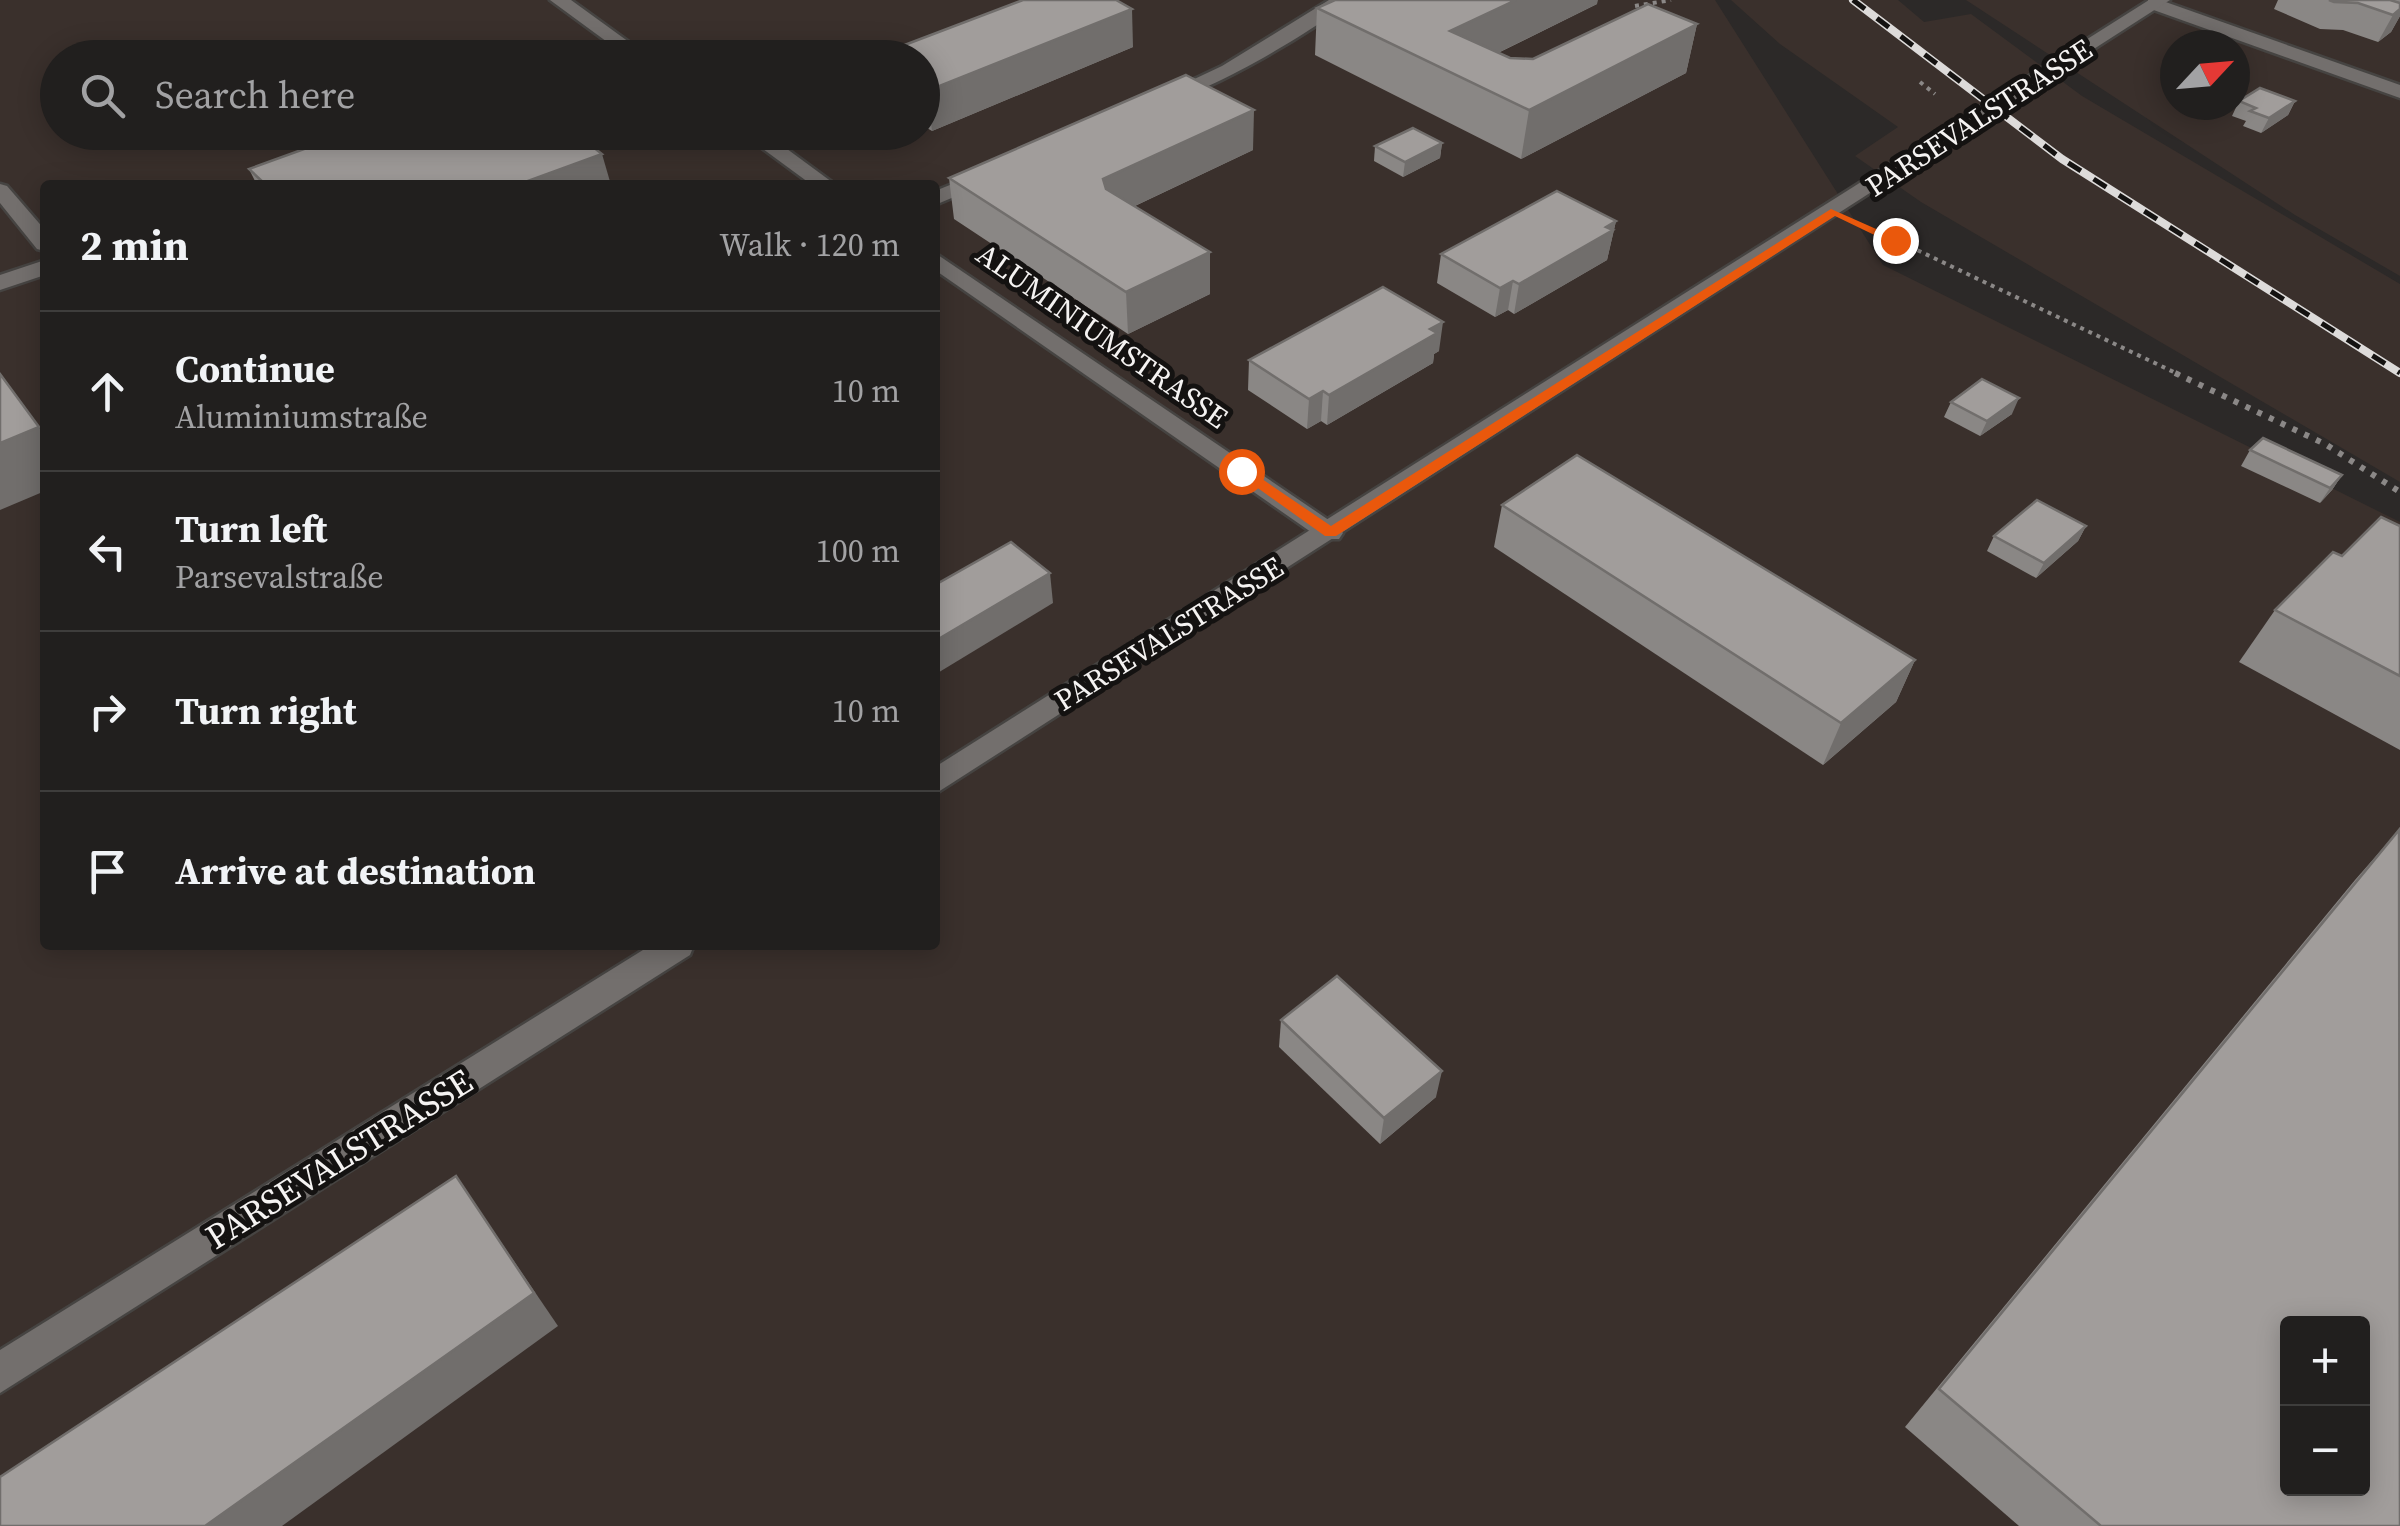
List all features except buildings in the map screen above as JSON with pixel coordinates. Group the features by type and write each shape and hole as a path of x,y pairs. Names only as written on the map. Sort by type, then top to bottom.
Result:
{"street":[{"path":"559,0 614,40"},
{"path":"1143,108 1229,70 1342,0"},
{"path":"2158,2 2400,92"},
{"name":"PARSEVALSTRASSE","path":"940,779 1835,212 2158,2"},
{"path":"776,150 819,180"},
{"path":"940,197 1004,168"},
{"path":"0,190 40,238"},
{"name":"ALUMINIUMSTRASSE","path":"940,263 1330,532"},
{"path":"0,283 40,269"},
{"name":"PARSEVALSTRASSE","path":"0,1374 670,950"}],"path":[{"path":"1634,6 1671,0"},
{"path":"1835,212 2326,444 2400,492"}],"shaded area":[{"path":"0,0 1715,0 1883,265 2400,522 2400,1526 0,1526"},
{"path":"1731,0 1898,0 1924,22 1971,14 2082,96 2400,284 2400,482 1921,202 1855,156 1898,127 1780,44"},
{"path":"1966,0 2400,0 2400,276 2295,215"}],"railway":[{"path":"1853,0 2062,159 2400,373"}],"route":[{"path":"1241,471 1330,532 1835,212 1895,240"}]}
